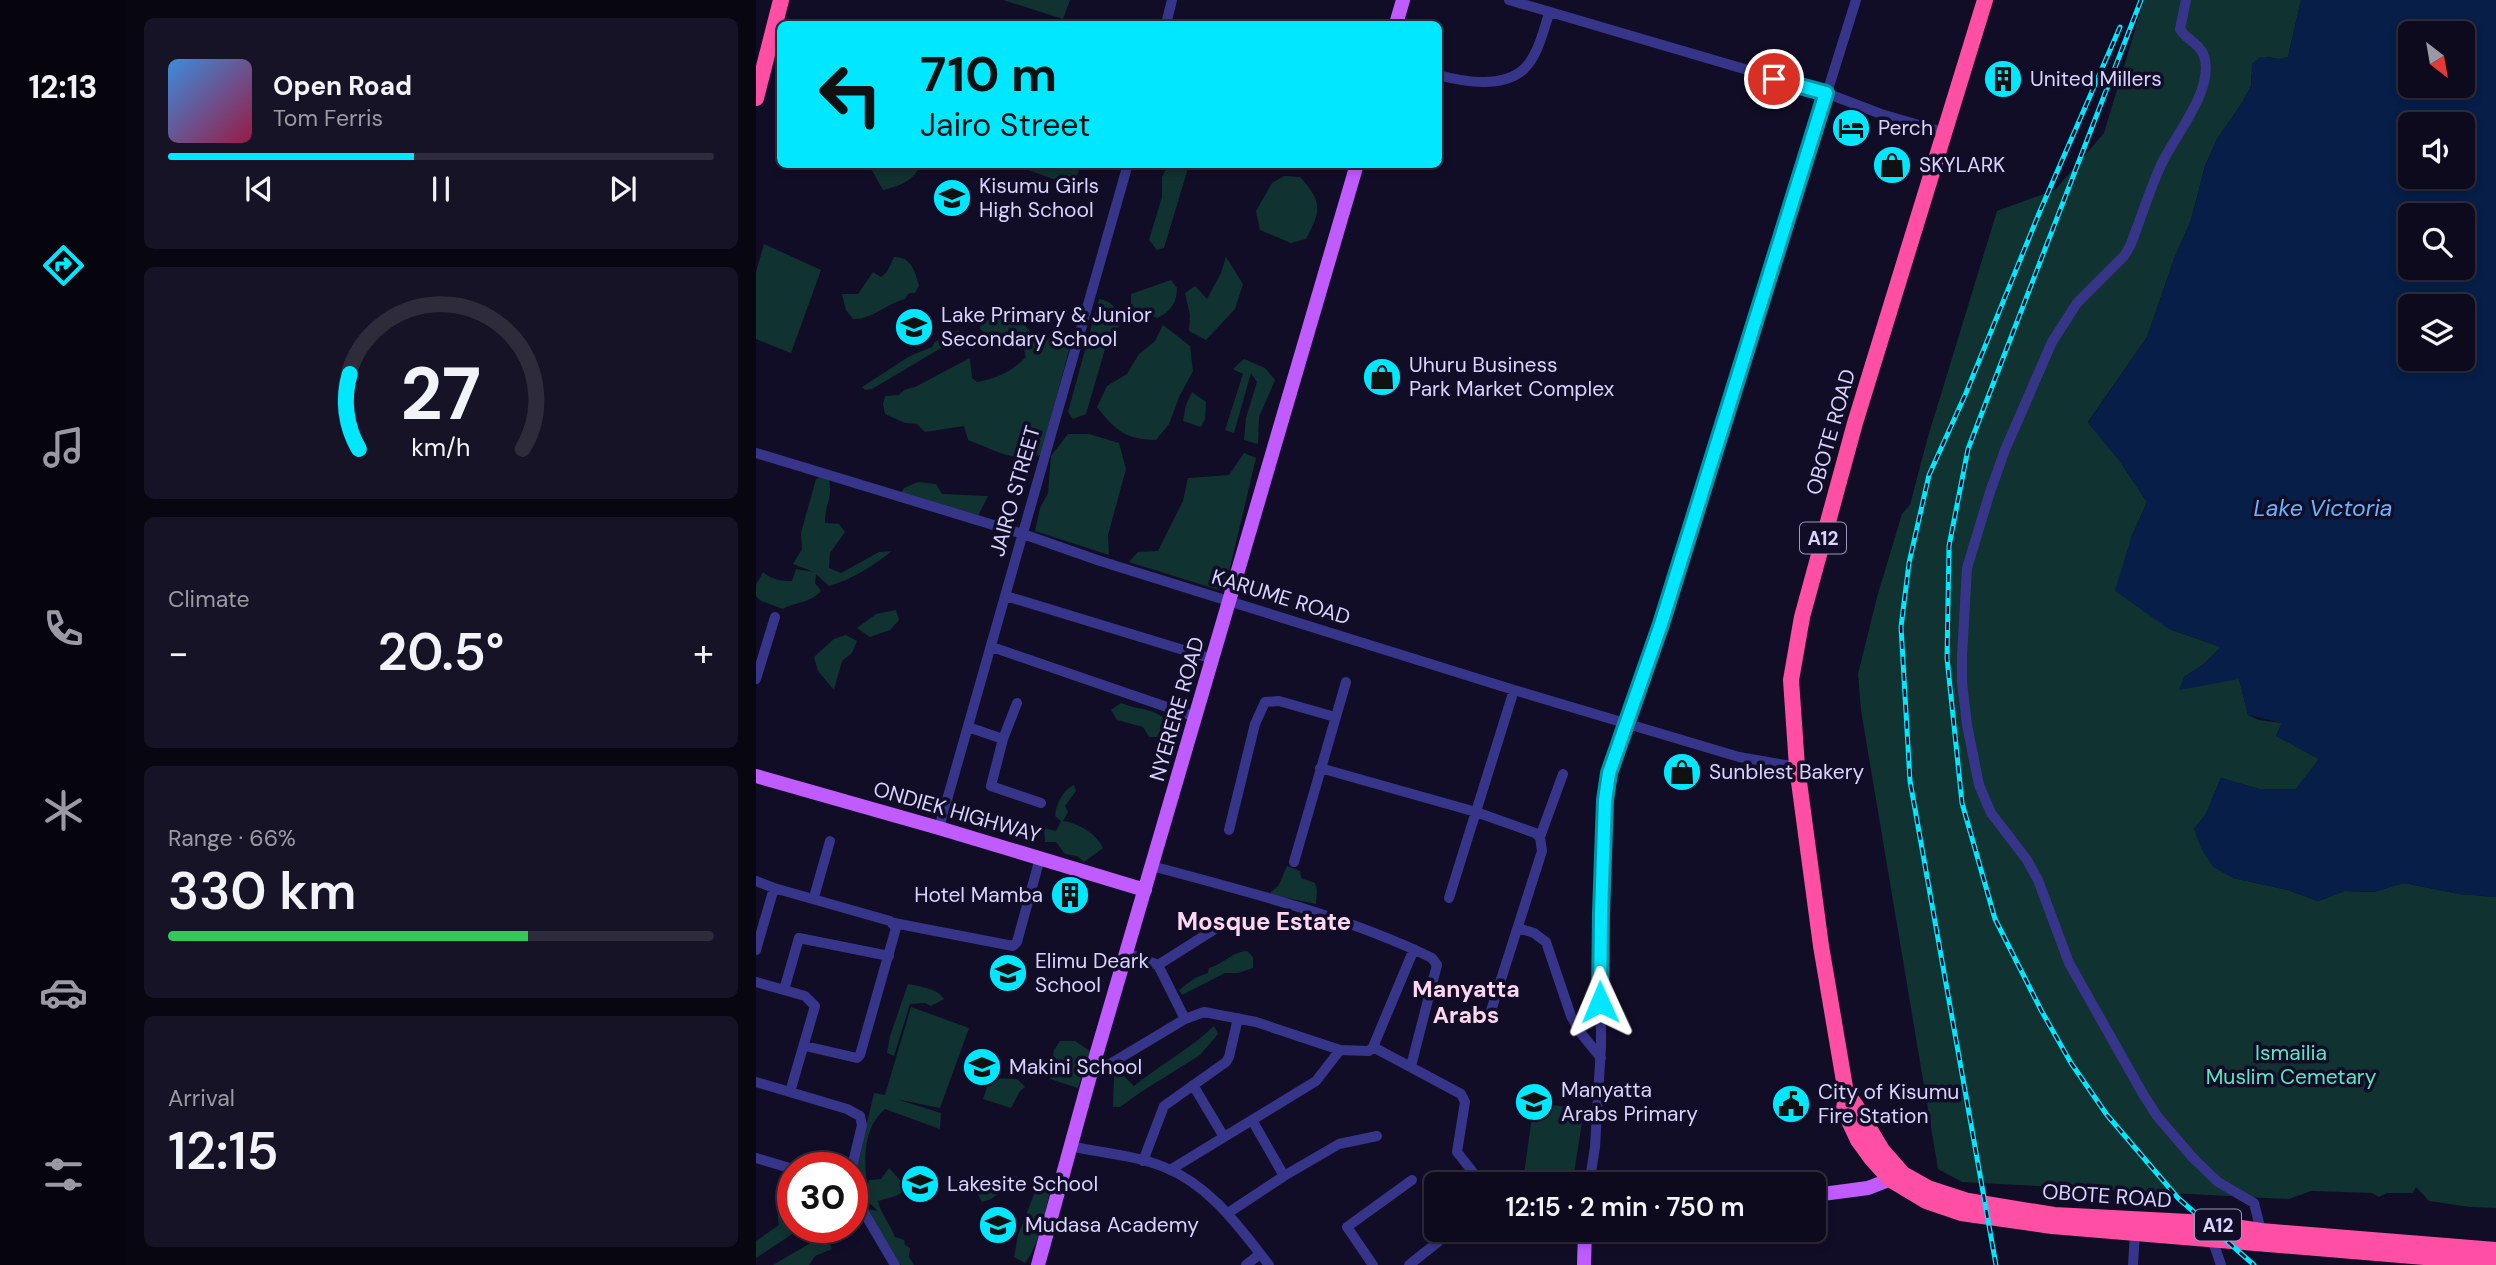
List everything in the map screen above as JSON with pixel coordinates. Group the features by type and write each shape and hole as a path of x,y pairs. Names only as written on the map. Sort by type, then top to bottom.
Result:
{"highway":[{"path":"756,66 774,0"},
{"path":"756,98 781,0"},
{"name":"OBOTE ROAD","path":"1985,0 1855,423 1802,617 1791,680 1797,768 1821,946 1846,1093 1844,1110 1858,1140 1897,1177 1937,1206 1989,1219 2053,1220 2210,1231 2496,1264"},
{"name":"OBOTE ROAD","path":"1897,1177 1968,1201 2053,1220"},
{"name":"A12","path":"2053,1220 2135,1232"},
{"name":"OBOTE ROAD","path":"2135,1232 2261,1231 2496,1250"}],"main road":[{"path":"1397,21 1402,0"},
{"name":"NYERERE ROAD","path":"1038,1265 1090,1076 1356,168"},
{"name":"ONDIEK HIGHWAY","path":"756,776 1145,890"},
{"path":"1826,1194 1868,1188 1897,1177"},
{"path":"1584,1265 1585,1242"}],"street":[{"path":"1167,21 1172,0"},
{"path":"1509,0 1826,93 1881,114 1943,132"},
{"path":"1591,1172 1601,1058 1601,913 1605,800 1609,773 1737,385 1856,0"},
{"path":"2186,0 2180,29 2204,53 2206,74 2203,87 2161,164 2130,246 2124,256 2077,303 2052,341 2005,450 1966,568 1962,682 1973,764 1979,785 1992,813 2027,860 2038,880 2069,963 2083,990 2157,1116 2218,1182 2254,1203 2261,1231"},
{"path":"1442,76 1479,82 1512,76 1524,69 1532,59 1549,13"},
{"name":"JAIRO STREET","path":"939,828 1127,168"},
{"name":"KARUME ROAD","path":"756,453 1023,534 1100,561 1514,690 1739,757 1797,768"},
{"path":"1006,596 1213,659"},
{"path":"756,679 775,617"},
{"path":"992,647 1196,717"},
{"path":"1294,862 1346,682"},
{"path":"1449,898 1514,690"},
{"path":"1229,830 1255,724 1265,702 1279,701 1335,717"},
{"path":"1017,704 1003,739 990,786 1041,803"},
{"path":"968,727 1003,739"},
{"path":"1320,768 1476,812 1541,837"},
{"path":"1489,1017 1542,851 1541,837 1563,774"},
{"path":"814,897 830,841"},
{"path":"756,881 894,923 1013,946 1017,942 1040,858"},
{"path":"1152,866 1308,909 1432,958 1437,965 1411,1066"},
{"path":"756,950 774,887"},
{"path":"804,1046 857,1058 889,956 896,928 894,923"},
{"path":"1518,928 1534,933 1546,942 1571,1016 1584,1039 1601,1058"},
{"path":"1158,965 1216,929"},
{"path":"784,990 799,938 889,956"},
{"path":"1090,1076 1185,1019 1204,1012 1256,1022 1340,1050 1366,1052 1373,1047 1414,949"},
{"path":"1127,953 1158,965 1185,1019"},
{"path":"756,982 805,996 815,1006 790,1092"},
{"path":"1143,1161 1164,1106 1226,1062 1238,1018"},
{"path":"1373,1047 1461,1094 1464,1098 1457,1152 1473,1172"},
{"path":"1170,1170 1316,1081 1340,1050"},
{"path":"756,1082 848,1109 860,1116 862,1125 856,1152"},
{"path":"1193,1085 1224,1137"},
{"path":"1252,1120 1284,1176"},
{"path":"1228,1213 1339,1144 1377,1136"},
{"path":"1070,1146 1143,1161 1170,1170 1205,1192 1228,1213 1269,1265"},
{"path":"756,1158 777,1164"},
{"path":"1373,1265 1347,1227 1412,1180"},
{"path":"868,1219 895,1265"},
{"path":"2210,1231 2221,1265"},
{"path":"2133,1265 2135,1232"},
{"path":"1409,1265 1438,1242"},
{"path":"1246,1265 1260,1254"}],"green space":[{"path":"1003,0 1070,0 1063,19"},
{"name":"Ismailia Muslim Cemetary","path":"2144,0 2301,0 2288,57 2267,57 2251,75 2251,86 2242,103 2217,139 2205,166 2191,220 2174,259 2147,337 2088,422 2119,460 2147,502 2131,538 2169,629 2221,647 2204,664 2184,677 2239,679 2248,715 2259,720 2282,723 2276,736 2319,759 2296,789 2259,789 2221,778 2206,814 2194,829 2233,878 2288,890 2318,901 2345,891 2374,892 2404,883 2459,894 2496,897 2496,1208 2429,1201 2416,1187 2413,1193 2387,1193 2379,1197 2372,1193 2311,1191 2289,1199 1962,1182 1938,1169 1861,710 1858,674 1877,597 1902,514 1910,505 1927,440 1997,211 2055,190 2104,133"},
{"path":"871,168 919,168 910,179 883,190"},
{"path":"1022,168 1080,168 1073,186"},
{"path":"1166,168 1188,168 1164,248 1157,250 1149,240 1162,197 1162,177"},
{"path":"1284,176 1300,177 1313,193 1317,207 1315,221 1306,239 1291,243 1260,230 1256,211 1272,183"},
{"path":"764,244 821,270 791,353 756,339 756,272"},
{"path":"894,257 909,262 912,266 919,286 915,293 909,293 905,299 873,314 853,319 846,310 842,294 858,294 873,272 881,277 887,272"},
{"path":"1226,257 1243,284 1235,309 1206,340 1189,331 1190,315 1185,293 1195,286 1207,299"},
{"path":"1171,280 1177,288 1176,298 1162,316 1157,318 1131,306 1131,294"},
{"path":"1099,299 1114,307 1120,324 1105,349 1086,414 1073,419 1068,412"},
{"path":"1002,316 1009,323 1021,319 1032,334 1044,342 1052,337 1073,335 1041,455 1020,457 1003,454 968,440 964,426 925,432 917,424 905,423 885,414 885,396 899,395 904,390 970,358 972,378 977,382 1004,374 1015,367 1026,357 1022,341 998,340 989,348 991,338 980,329 981,322"},
{"path":"1163,325 1190,346 1193,371 1169,424 1156,440 1136,438 1116,428 1097,407 1107,386 1127,374 1139,354 1155,341"},
{"path":"959,330 962,337 951,345 941,348 872,389 865,390 862,387 910,356 932,347 935,342"},
{"path":"1244,359 1265,368 1275,380 1259,417 1258,444 1244,440 1246,418 1257,382 1251,373 1234,433 1225,430 1243,374 1233,369"},
{"path":"1192,392 1206,402 1205,419 1201,427 1183,421"},
{"path":"1068,434 1089,434 1119,443 1126,469 1108,535 1109,555 1035,531 1040,508 1048,493 1051,456"},
{"path":"1244,453 1256,458 1229,572 1219,590 1129,562 1138,552 1158,551 1183,501 1188,478 1229,475"},
{"path":"828,475 830,495 825,523 839,524 845,532 830,553 829,568 841,573 879,552 892,551 846,580 829,586 816,574 815,583 821,591 807,600 783,609 761,601 756,596 756,585 763,572 777,580 792,581 796,569 814,572 793,564 802,549 801,533 816,479"},
{"path":"918,482 936,484 942,494 988,496 978,516 896,501 904,488"},
{"path":"896,610 899,620 890,630 870,637 857,628 876,614"},
{"path":"846,635 857,641 852,653 842,661 834,690 818,671 814,657 834,639"},
{"path":"1121,703 1159,715 1170,724 1169,731 1161,737 1149,737 1143,727 1117,720 1111,710"},
{"path":"1074,785 1076,791 1065,806 1068,812 1063,821 1086,830 1103,848 1084,862 1077,856 1065,854 1056,842 1045,842 1044,828 1056,831 1061,821 1055,816 1059,802 1063,794"},
{"path":"1287,866 1300,871 1301,878 1315,883 1316,904 1269,894 1279,885"},
{"path":"1247,951 1253,957 1253,968 1238,973 1225,973 1182,995 1179,990 1195,978 1208,973 1209,968"},
{"path":"908,984 933,990 944,999 931,1006 925,1003 910,1004 894,1056 887,1053 890,1036"},
{"path":"911,1007 969,1028 940,1108 896,1099 941,1113 940,1129 885,1109 872,1125 866,1152 860,1152 874,1093 885,1095"},
{"path":"1214,1026 1218,1034 1200,1055 1120,1107 1113,1107 1114,1076 1122,1074 1134,1086"},
{"path":"1060,1041 1075,1041 1090,1051 1078,1088 1050,1079 1054,1050"},
{"path":"990,1078 1017,1079 1025,1087 1011,1108 983,1099"},
{"path":"1534,1102 1584,1110 1574,1172 1524,1172"},
{"path":"889,1168 908,1189 878,1201 895,1237 904,1240 905,1245 910,1248 909,1257 914,1265 901,1265 868,1209 878,1211 868,1202 868,1183 869,1180 881,1179"},
{"path":"982,1176 992,1178 990,1183 994,1188 1008,1176 1017,1176 1019,1185 1011,1192 1005,1189 982,1202 977,1193"},
{"path":"1035,1186 1050,1190 1038,1238 1025,1263 1014,1257 1018,1235"},
{"path":"777,1226 779,1243 756,1258 756,1241"},
{"path":"810,1243 829,1243 832,1249 815,1256 809,1265 773,1265"}],"water":[{"name":"Lake Victoria","path":"2301,0 2496,0 2496,897 2459,894 2404,883 2374,892 2345,891 2319,901 2288,890 2233,878 2213,867 2201,848 2194,829 2206,814 2221,778 2259,789 2296,789 2319,759 2276,736 2282,723 2248,715 2239,679 2179,690 2184,677 2204,664 2221,647 2169,629 2115,591 2131,538 2147,502 2119,460 2088,423 2147,337 2174,259 2191,220 2205,166 2217,139 2251,86 2252,64 2260,57 2288,57"}],"railway":[{"path":"2141,0 1968,449 1949,546 1947,658 1962,803 1995,919 2041,1010 2071,1063 2107,1115 2178,1198 2254,1265"},
{"path":"1996,1265 1910,781 1901,627 1909,563 1929,475 2120,27"}],"place":[{"name":"United Millers","path":"2003,79"},
{"name":"Perch","path":"1851,128"},
{"name":"SKYLARK","path":"1892,165"},
{"name":"Kisumu Girls High School","path":"952,198"},
{"name":"Lake Primary & Junior Secondary School","path":"914,327"},
{"name":"Uhuru Business Park Market Complex","path":"1382,377"},
{"name":"Sunblest Bakery","path":"1682,772"},
{"name":"Hotel Mamba","path":"1070,895"},
{"name":"Elimu Deark School","path":"1008,973"},
{"name":"Makini School","path":"982,1067"},
{"name":"Manyatta Arabs Primary","path":"1534,1102"},
{"name":"City of Kisumu Fire Station","path":"1791,1104"},
{"name":"Lakesite School","path":"920,1184"},
{"name":"Mudasa Academy","path":"998,1225"}],"district":[{"name":"Mosque Estate","path":"1264,922"},
{"name":"Manyatta Arabs","path":"1466,1002"}],"route":[{"path":"1600,1002 1605,800 1609,773 1661,624 1826,93 1774,79"}]}
